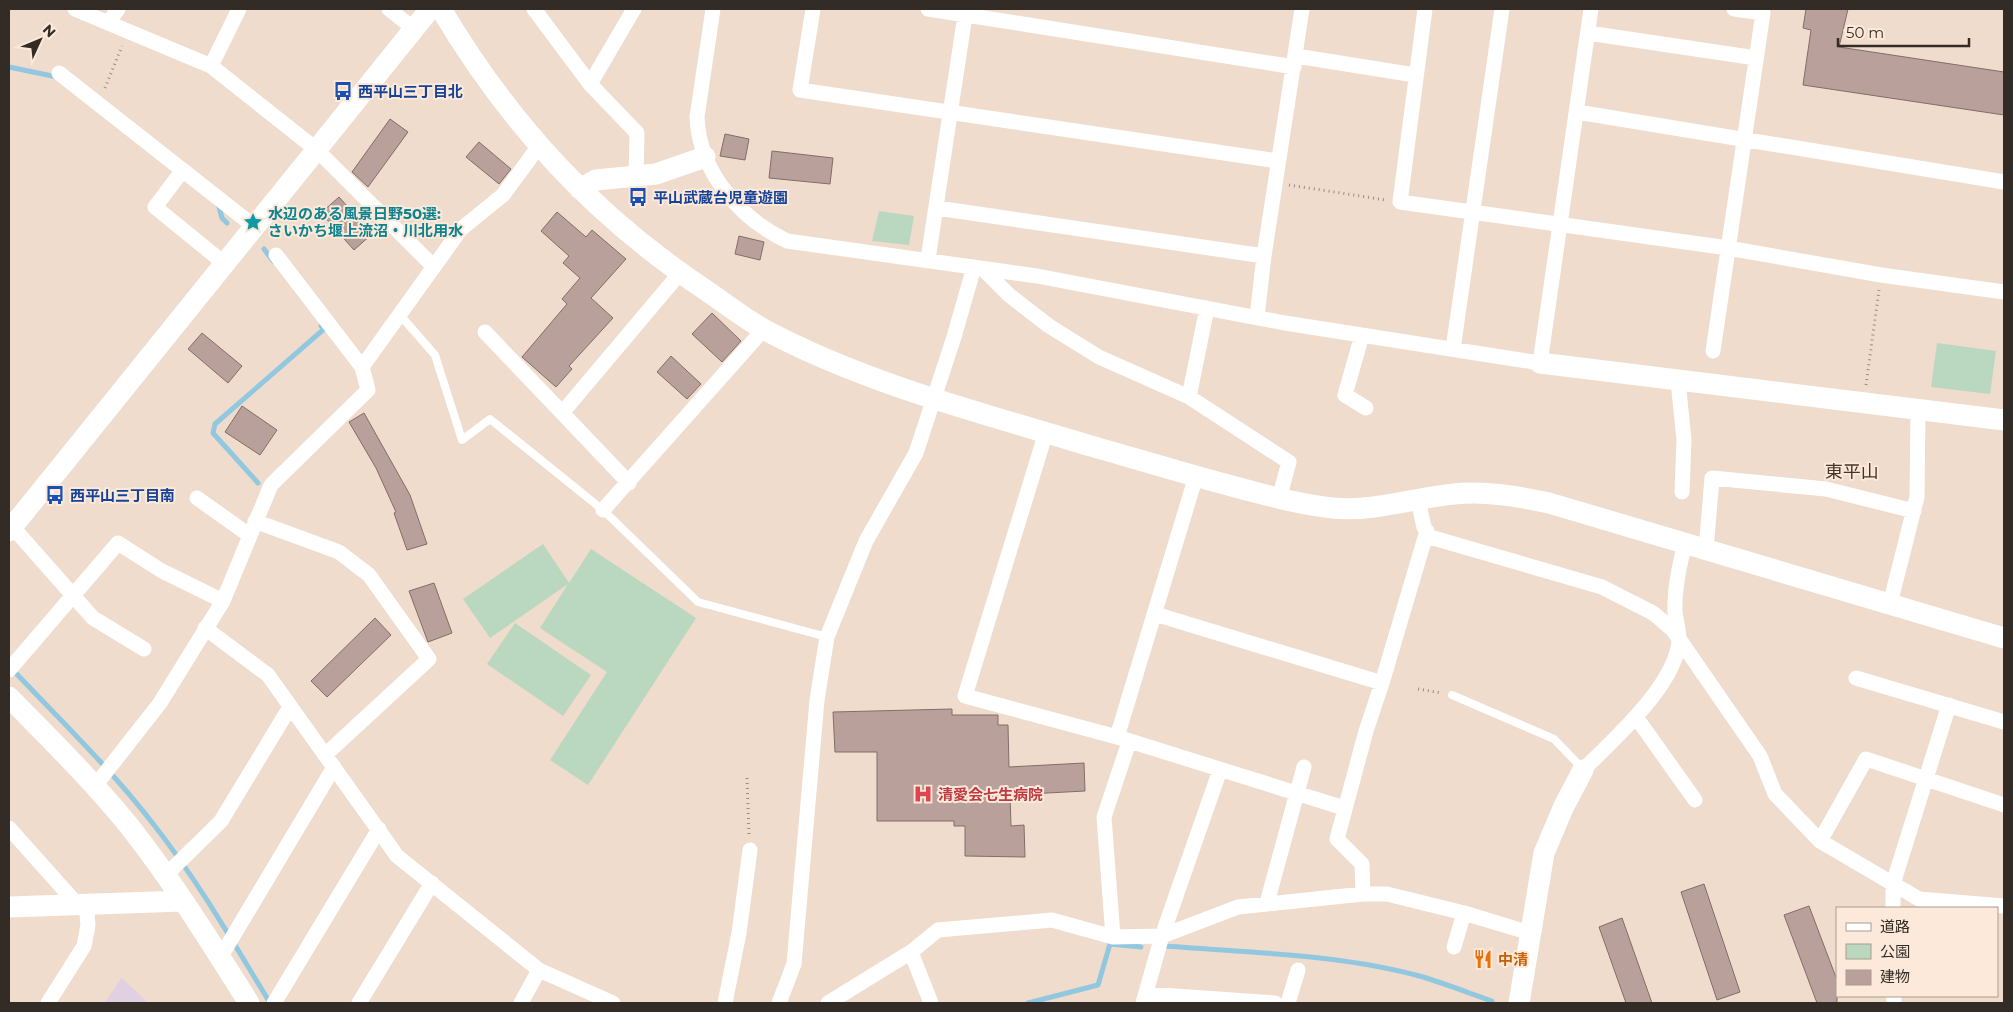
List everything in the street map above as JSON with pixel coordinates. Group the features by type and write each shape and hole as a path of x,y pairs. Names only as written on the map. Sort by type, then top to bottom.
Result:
{"street":[{"path":"75,9 129,30 211,66 317,150 433,266"},
{"path":"109,22 118,9"},
{"path":"211,66 239,9"},
{"path":"389,9 414,29"},
{"path":"144,649 93,618 10,527 226,264 430,9"},
{"path":"441,9 488,82 539,146 580,189 633,237 680,273 764,329 853,370 1046,432 1279,499 1334,508 1379,506 1454,494 1514,495 1549,503 2004,638"},
{"path":"534,9 590,84 636,133 636,177"},
{"path":"590,84 634,9"},
{"path":"712,9 697,117 698,133 716,179 738,206 757,224 786,241 928,259 1037,276 1362,335 1540,362 1678,381 2004,420"},
{"path":"813,9 800,90 1278,161"},
{"path":"928,9 966,11 1295,61 1416,75"},
{"path":"1257,317 1264,256 1302,9"},
{"path":"1425,9 1400,202 1560,226 1728,248 1881,275 2004,292"},
{"path":"1453,349 1502,9"},
{"path":"1540,362 1591,9"},
{"path":"1714,351 1762,13 1734,9"},
{"path":"928,259 966,11"},
{"path":"1588,33 1756,58"},
{"path":"59,73 255,227"},
{"path":"1577,112 1745,138 2004,182"},
{"path":"362,366 461,229 503,195 539,146"},
{"path":"580,189 596,180 609,177 636,177 673,169 706,157"},
{"path":"182,170 155,207 226,264"},
{"path":"937,208 1264,256"},
{"path":"104,775 160,703 223,601 271,485 368,390 362,366 276,255"},
{"path":"779,1003 794,964 817,700 827,637 866,541 916,453 979,268"},
{"path":"979,268 1009,295 1049,326 1099,357 1189,397 1289,462 1279,499"},
{"path":"562,413 680,273"},
{"path":"1189,397 1207,308"},
{"path":"603,510 764,329"},
{"path":"485,332 629,483"},
{"path":"1362,335 1345,395 1366,408"},
{"path":"1678,381 1684,440 1682,492"},
{"path":"1890,604 1917,497 1918,410"},
{"path":"1046,432 965,696 1123,739 1344,808"},
{"path":"1113,937 1104,816 1155,614 1196,476"},
{"path":"1706,550 1712,478 1826,489 1914,511"},
{"path":"197,498 249,535"},
{"path":"1418,500 1430,537 1602,587 1652,613 1672,630 1679,639 1760,756 1774,794 1820,841 1919,899 2004,906"},
{"path":"225,951 330,761 429,659 369,575 338,552 255,520"},
{"path":"1363,894 1362,864 1337,840 1366,731 1427,532"},
{"path":"13,665 118,543 162,571 223,601"},
{"path":"1519,1003 1544,853 1564,806 1583,770 1636,717 1663,680 1674,661 1679,639 1675,592 1685,544"},
{"path":"1155,614 1382,683"},
{"path":"205,628 268,674 397,856 539,970 613,1003"},
{"path":"1856,678 2004,722"},
{"path":"9,697 104,775 176,865 183,901 225,951 249,1003"},
{"path":"1893,907 1893,884 1949,705"},
{"path":"176,865 221,821 290,707"},
{"path":"1636,717 1694,800"},
{"path":"1820,841 1866,758 2004,805"},
{"path":"1267,903 1304,768"},
{"path":"1220,770 1162,936 1145,999 1274,1003"},
{"path":"9,828 81,904 88,925 84,946 48,1003"},
{"path":"275,1002 379,829"},
{"path":"725,1003 739,933 750,850"},
{"path":"359,1003 432,883"},
{"path":"828,1003 911,952 938,930 1052,920 1113,937 1162,936 1238,907 1363,894 1387,894 1464,913 1530,933"},
{"path":"9,907 183,901"},
{"path":"1454,947 1464,913"},
{"path":"911,952 931,1003"},
{"path":"521,1003 539,970"},
{"path":"1288,1003 1298,970"}],"lane":[{"path":"400,315 434,355 462,440 490,419 603,510 698,602 827,637"},
{"path":"1452,695 1554,739 1583,770"}],"path":[{"path":"98,105 129,30"},
{"path":"1276,183 1400,202"},
{"path":"1863,403 1881,275"},
{"path":"1418,688 1452,695"},
{"path":"747,778 748,818"}],"shaded area":[{"path":"122,978 148,1003 105,1003"}],"green space":[{"path":"879,211 914,216 909,245 872,241"},
{"path":"1937,343 1996,351 1990,394 1931,387"},
{"path":"543,544 569,583 591,549 696,618 588,785 550,760 607,672 540,628 568,584 490,638 463,599"},
{"path":"515,623 591,675 563,716 487,664"}],"building":[{"path":"1806,9 1848,9 1839,47 2004,72 2004,115 1803,85 1811,30 1803,28"},
{"path":"390,119 408,132 368,187 352,172"},
{"path":"725,134 749,139 745,160 720,156"},
{"path":"479,142 511,169 499,184 466,157"},
{"path":"772,151 833,158 830,184 769,178"},
{"path":"339,197 372,234 354,250 321,213"},
{"path":"557,212 586,237 592,230 626,259 591,298 613,318 569,366 572,369 556,387 522,357 567,304 562,299 580,278 563,263 569,256 541,231"},
{"path":"739,236 764,242 760,260 735,254"},
{"path":"712,313 741,341 722,362 692,334"},
{"path":"202,333 242,366 228,383 188,349"},
{"path":"671,356 701,384 687,399 657,372"},
{"path":"242,406 277,430 260,455 225,432"},
{"path":"364,413 410,495 427,544 407,550 394,513 396,512 376,468 349,422"},
{"path":"434,583 452,633 428,642 409,591"},
{"path":"375,618 391,635 327,697 311,681"},
{"path":"952,709 952,715 998,715 998,725 1008,725 1009,767 1084,763 1085,791 1010,795 1011,826 1024,825 1025,857 965,856 965,826 954,826 954,821 877,821 877,752 835,752 833,712"},
{"path":"1704,884 1740,992 1717,1000 1681,892"},
{"path":"1809,906 1836,977 1837,1003 1817,1003 1784,915"},
{"path":"1622,918 1652,1003 1626,1003 1599,927"}],"waterway":[{"path":"9,67 57,77"},
{"path":"218,203 222,218 227,223"},
{"path":"264,249 273,261"},
{"path":"258,483 213,433 215,424 324,329 321,326"},
{"path":"13,670 138,804 200,890 270,1003"},
{"path":"1028,1003 1098,985 1110,944 1141,947"},
{"path":"1166,946 1360,963 1423,977 1492,1001"}],"place":[{"name":"西平山三丁目北","path":"343,91"},
{"name":"平山武蔵台児童遊園","path":"638,197"},
{"name":"水辺のある風景日野50選: さいかち堰上流沼・川北用水","path":"253,222"},
{"name":"西平山三丁目南","path":"55,495"},
{"name":"清愛会七生病院","path":"923,794"},
{"name":"中清","path":"1483,959"}],"district":[{"name":"東平山","path":"1852,472"}]}
